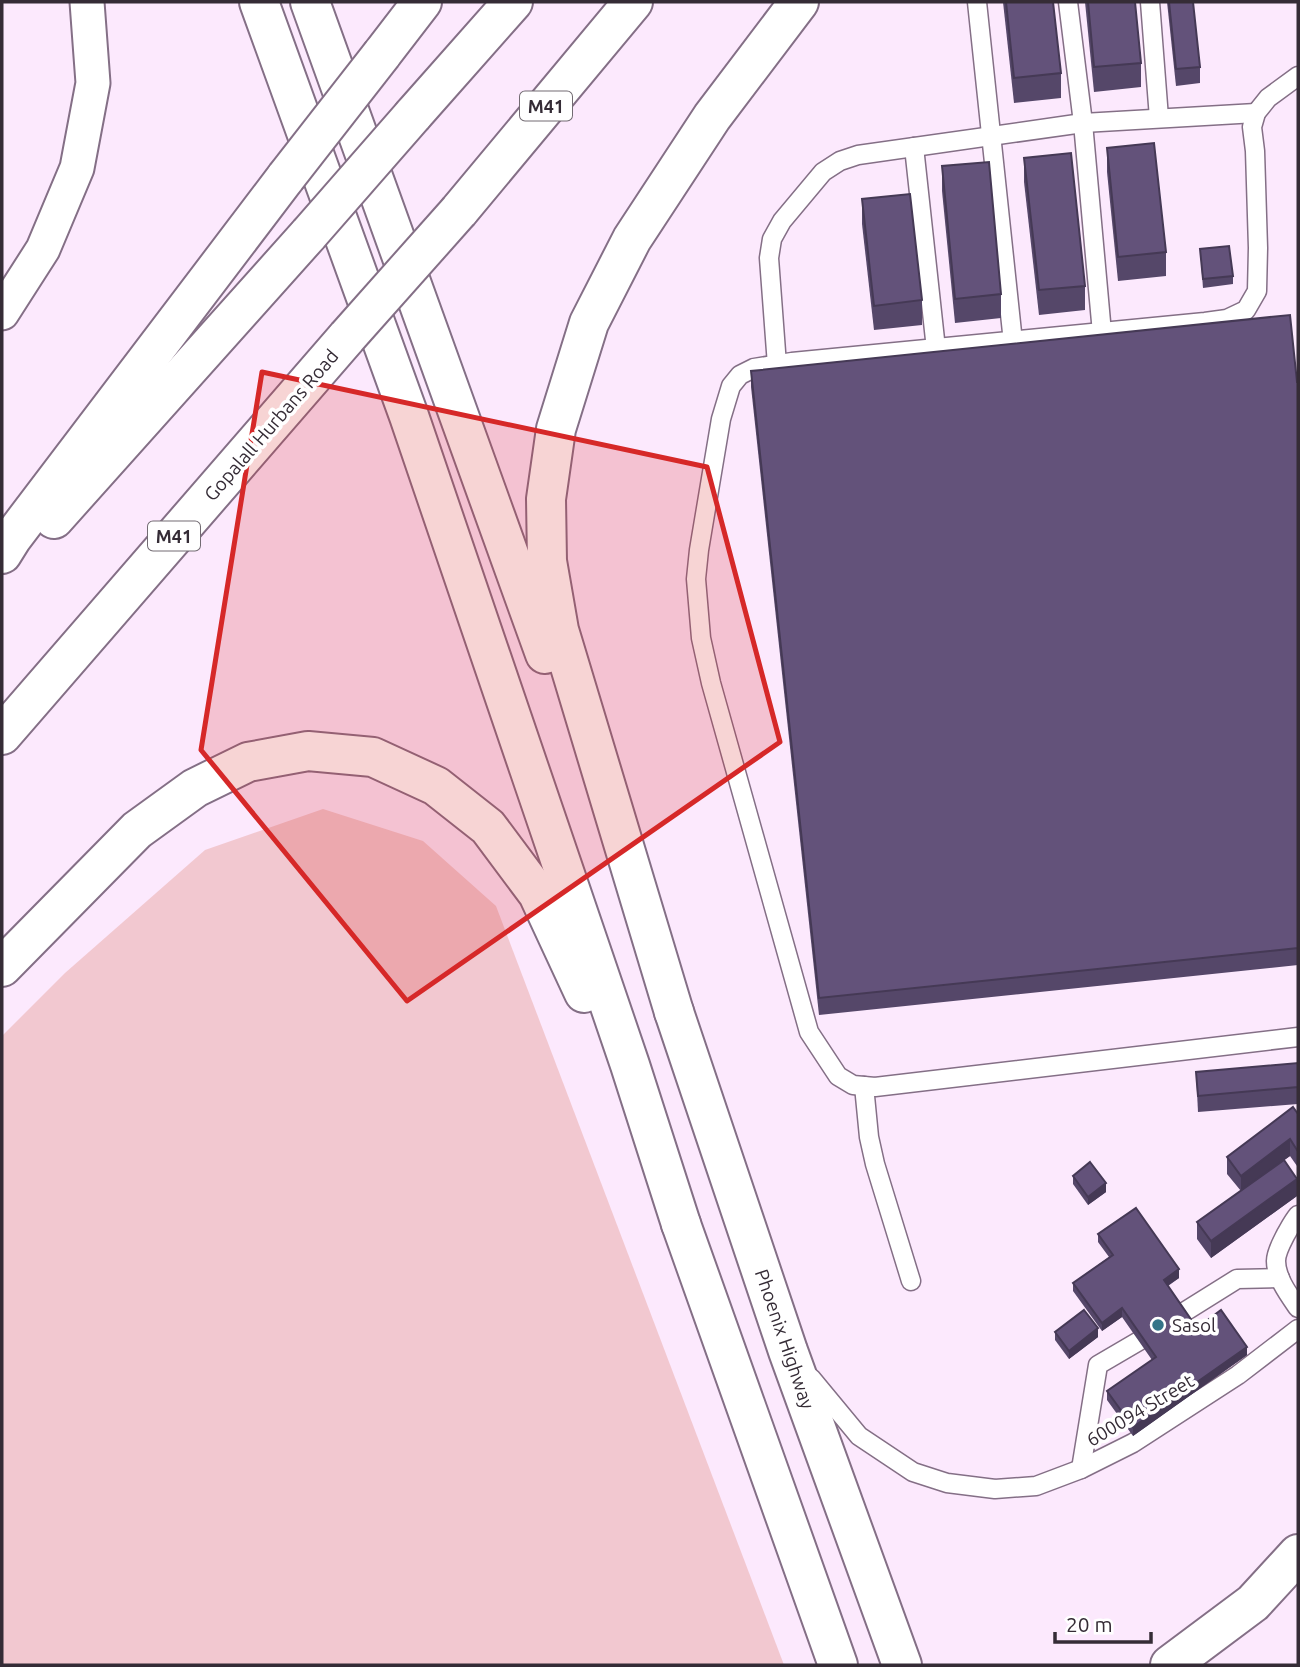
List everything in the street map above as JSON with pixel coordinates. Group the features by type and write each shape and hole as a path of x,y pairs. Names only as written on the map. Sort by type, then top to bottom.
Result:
{"main road":[{"path":"259,2 423,455 626,1052 681,1224 838,1665"},
{"path":"310,2 674,1012"},
{"path":"2,554 12,537 422,2"},
{"path":"2,579 513,2"},
{"name":"Gopalall Hurbans Road","path":"2,735 459,211 633,2"},
{"path":"674,1012 559,630 547,561 547,499 555,429 589,323 632,239 712,117 799,2"},
{"path":"2,967 137,830 195,788 248,762 308,751 373,757 436,786 488,827 538,894 595,1018 681,1224"},
{"name":"Phoenix Highway","path":"674,1012 788,1352 896,1648 915,1665"},
{"path":"1170,1665 1253,1603 1298,1554"},
{"path":"1253,1603 1298,1585"}],"street":[{"path":"2,313 43,248 77,168 93,83 87,2"}],"lane":[{"path":"977,2 1013,342"},
{"path":"1068,2 1083,123 1102,333"},
{"path":"1150,2 1158,118"},
{"path":"1296,77 1268,98 1256,113 1252,127 1258,234 1257,291 1246,310 1227,319 1205,323 754,368 740,375 731,386 721,419 696,579 701,638 711,684 809,1032 838,1076 853,1085 876,1087 1298,1037"},
{"path":"777,365 769,258 772,239 782,221 823,172 840,161 858,155 1083,123 1256,113"},
{"path":"914,147 936,349"},
{"path":"864,1086 869,1137 875,1164 911,1281"},
{"path":"1298,1215 1281,1244 1276,1260 1280,1278 1298,1308"},
{"path":"1181,1314 1237,1279 1280,1278"},
{"name":"600094 Street","path":"788,1352 859,1436 913,1472 947,1483 995,1489 1036,1486 1081,1469 1133,1443 1238,1375 1298,1329"},
{"path":"1081,1469 1098,1364 1139,1341"}],"highlighted area":[{"path":"262,372 707,467 780,742 407,1001 201,750"}],"shaded area":[{"path":"323,809 423,841 496,906 784,1665 2,1665 2,1036 65,973 205,850"}],"building":[{"path":"1006,2 1053,2 1061,73 1014,78"},
{"path":"1088,2 1135,2 1141,63 1094,67"},
{"path":"1169,2 1193,2 1200,67 1176,69"},
{"path":"1154,143 1166,252 1118,257 1107,148"},
{"path":"1071,153 1085,286 1039,290 1024,158"},
{"path":"989,162 1001,294 955,299 942,166"},
{"path":"910,194 922,300 874,306 862,199"},
{"path":"1229,246 1233,276 1203,279 1200,249"},
{"path":"1290,315 1298,382 1298,948 819,998 751,371"},
{"path":"1298,1063 1298,1087 1198,1096 1196,1072"},
{"path":"1293,1107 1298,1114 1298,1149 1290,1139 1241,1176 1227,1157"},
{"path":"1284,1160 1297,1179 1211,1241 1197,1222"},
{"path":"1090,1162 1106,1183 1088,1197 1073,1176"},
{"name":"Sasol","path":"1136,1208 1179,1269 1164,1280 1197,1328 1221,1310 1247,1347 1133,1427 1107,1391 1156,1357 1122,1308 1102,1323 1073,1283 1113,1255 1098,1234"},
{"path":"1084,1310 1098,1328 1069,1351 1055,1332"}],"place":[{"name":"Sasol","path":"1158,1325"}]}
